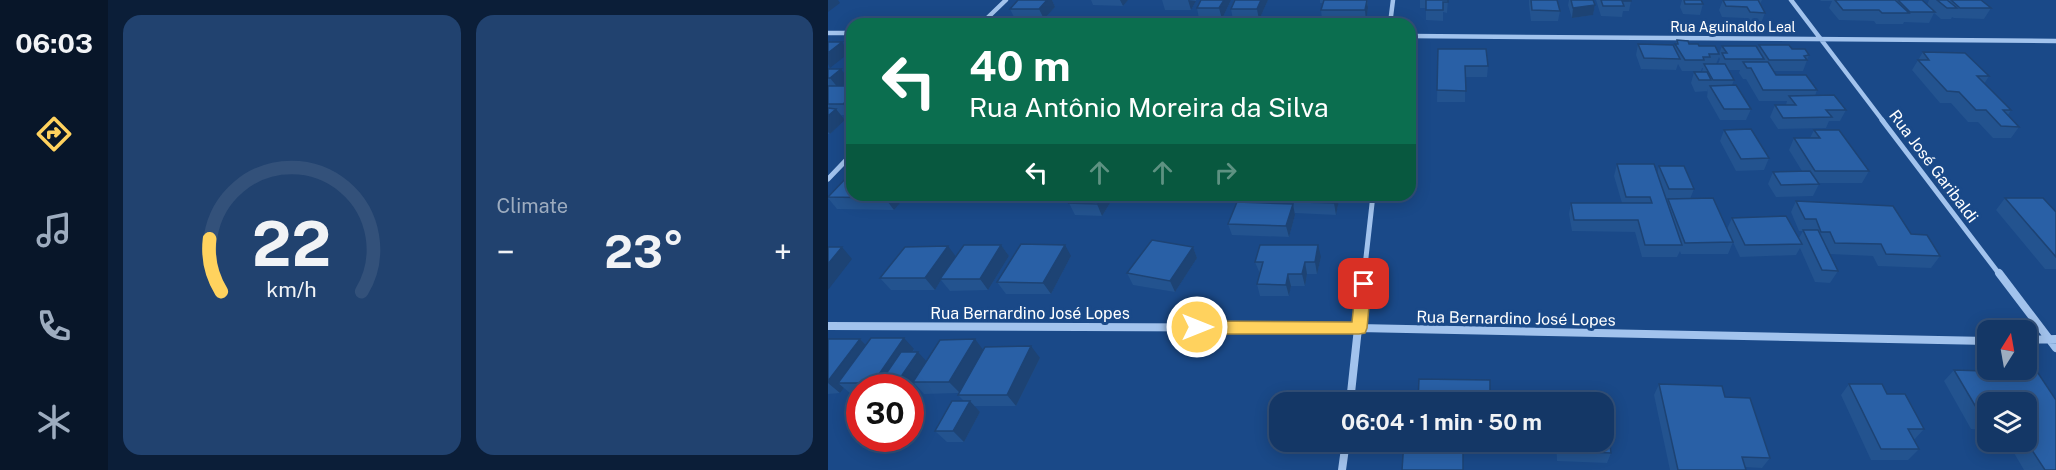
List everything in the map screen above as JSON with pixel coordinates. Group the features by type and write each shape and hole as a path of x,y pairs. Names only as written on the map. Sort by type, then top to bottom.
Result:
{"street":[{"path":"987,18 1006,0"},
{"path":"1391,18 1393,0"},
{"name":"Rua José Garibaldi","path":"1791,0 2053,340 2056,348"},
{"path":"828,33 846,33"},
{"name":"Rua Aguinaldo Leal","path":"1416,36 2056,40"},
{"path":"828,179 846,160"},
{"path":"1351,392 1371,201"},
{"name":"Rua Bernardino José Lopes","path":"828,326 1359,328 1977,341"},
{"path":"2037,340 2053,340"},
{"path":"1342,470 1344,452"}],"building":[{"path":"1018,0 1047,0 1039,9 1010,9"},
{"path":"1201,0 1224,0 1219,8 1197,8"},
{"path":"1235,0 1261,0 1257,9 1231,9"},
{"path":"1324,0 1367,0 1365,10 1321,10"},
{"path":"1426,0 1448,0 1448,2 1443,2 1443,10 1426,10"},
{"path":"1531,0 1557,0 1560,11 1532,10"},
{"path":"1571,0 1593,0 1595,5 1573,8"},
{"path":"1601,0 1631,1 1622,1 1624,6 1603,6"},
{"path":"1684,0 1701,0 1703,4 1685,4"},
{"path":"1723,0 1758,0 1765,13 1750,12 1747,7 1726,6"},
{"path":"1835,0 1895,0 1909,13 1843,10"},
{"path":"1898,0 1922,0 1935,12 1910,12"},
{"path":"1937,0 1947,0 1957,8 1947,8"},
{"path":"1951,0 1981,0 1991,8 1960,8"},
{"path":"1677,40 1688,41 1689,44 1699,46 1715,46 1719,54 1709,54 1710,57 1703,57 1704,60 1685,60 1675,44 1678,44"},
{"path":"828,42 842,42 828,53"},
{"path":"1638,44 1673,45 1680,59 1644,58"},
{"path":"1759,45 1789,45 1792,49 1805,49 1809,55 1804,56 1807,60 1769,60"},
{"path":"1722,46 1756,46 1764,59 1725,59 1722,53 1727,53"},
{"path":"1438,49 1486,49 1488,66 1465,66 1466,91 1437,90"},
{"path":"1923,52 1965,53 1989,76 1977,76 2011,110 2003,110 2019,127 2001,126 1986,110 1976,110 1959,92 1947,91 1918,60 1929,60"},
{"path":"1743,62 1768,62 1776,75 1806,75 1817,90 1763,90 1751,68 1747,68"},
{"path":"1704,64 1725,64 1734,80 1713,80"},
{"path":"828,69 841,69 828,78"},
{"path":"1694,72 1707,72 1711,80 1699,80"},
{"path":"1736,85 1751,109 1724,109 1710,86"},
{"path":"828,86 846,86 846,101 843,104 828,104"},
{"path":"1834,95 1846,110 1826,110 1832,117 1783,118 1775,105 1796,105 1789,96"},
{"path":"828,108 836,109 828,116"},
{"path":"1751,129 1769,158 1741,159 1724,130"},
{"path":"1814,130 1839,130 1869,171 1815,171 1794,138 1820,138"},
{"path":"1617,164 1654,164 1682,245 1645,245 1638,220 1574,220 1571,203 1652,203 1650,197 1626,197"},
{"path":"1659,166 1684,166 1694,189 1669,189"},
{"path":"1810,171 1819,184 1781,185 1773,172"},
{"path":"846,178 846,197 828,197"},
{"path":"1713,198 1733,242 1685,243 1668,199"},
{"path":"2005,198 2043,198 2056,212 2056,257"},
{"path":"1070,201 1099,201 1097,204 1069,203"},
{"path":"1270,201 1334,201 1334,203"},
{"path":"1796,201 1893,206 1911,234 1927,235 1940,256 1886,254 1881,244 1835,243 1830,232 1821,232 1816,219 1805,219"},
{"path":"1237,202 1293,204 1286,226 1228,224"},
{"path":"1786,216 1802,244 1745,245 1732,218"},
{"path":"1803,230 1818,230 1838,271 1822,270"},
{"path":"1152,240 1193,247 1170,281 1127,273"},
{"path":"1021,244 1065,245 1043,283 997,282"},
{"path":"964,245 1001,245 980,279 940,279"},
{"path":"1260,245 1318,245 1315,262 1305,262 1302,274 1288,274 1286,285 1257,284 1263,262 1255,262"},
{"path":"948,246 925,278 880,278 905,247"},
{"path":"828,247 842,247 828,264"},
{"path":"871,338 904,338 879,374 846,374 846,383 838,383"},
{"path":"828,339 860,339 828,381"},
{"path":"975,339 949,382 924,382 924,374 918,374 940,340"},
{"path":"1031,346 1007,395 958,395 985,347"},
{"path":"901,352 918,352 903,374 886,374"},
{"path":"1954,370 1977,371 1977,380 2037,380 2038,373 2056,400 2056,470 2045,470 2033,452 2037,452 2037,392 1977,392 1977,409"},
{"path":"1419,379 1490,380 1490,392 1418,392"},
{"path":"1659,384 1722,386 1725,397 1750,398 1770,458 1742,457 1746,470 1678,470"},
{"path":"1849,384 1882,384 1887,394 1905,394 1924,429 1908,429 1919,449 1881,449"},
{"path":"952,401 970,401 953,431 935,431"},
{"path":"1403,452 1463,452 1463,470 1402,470"}],"route":[{"path":"1197,327 1359,328 1364,284"}]}
